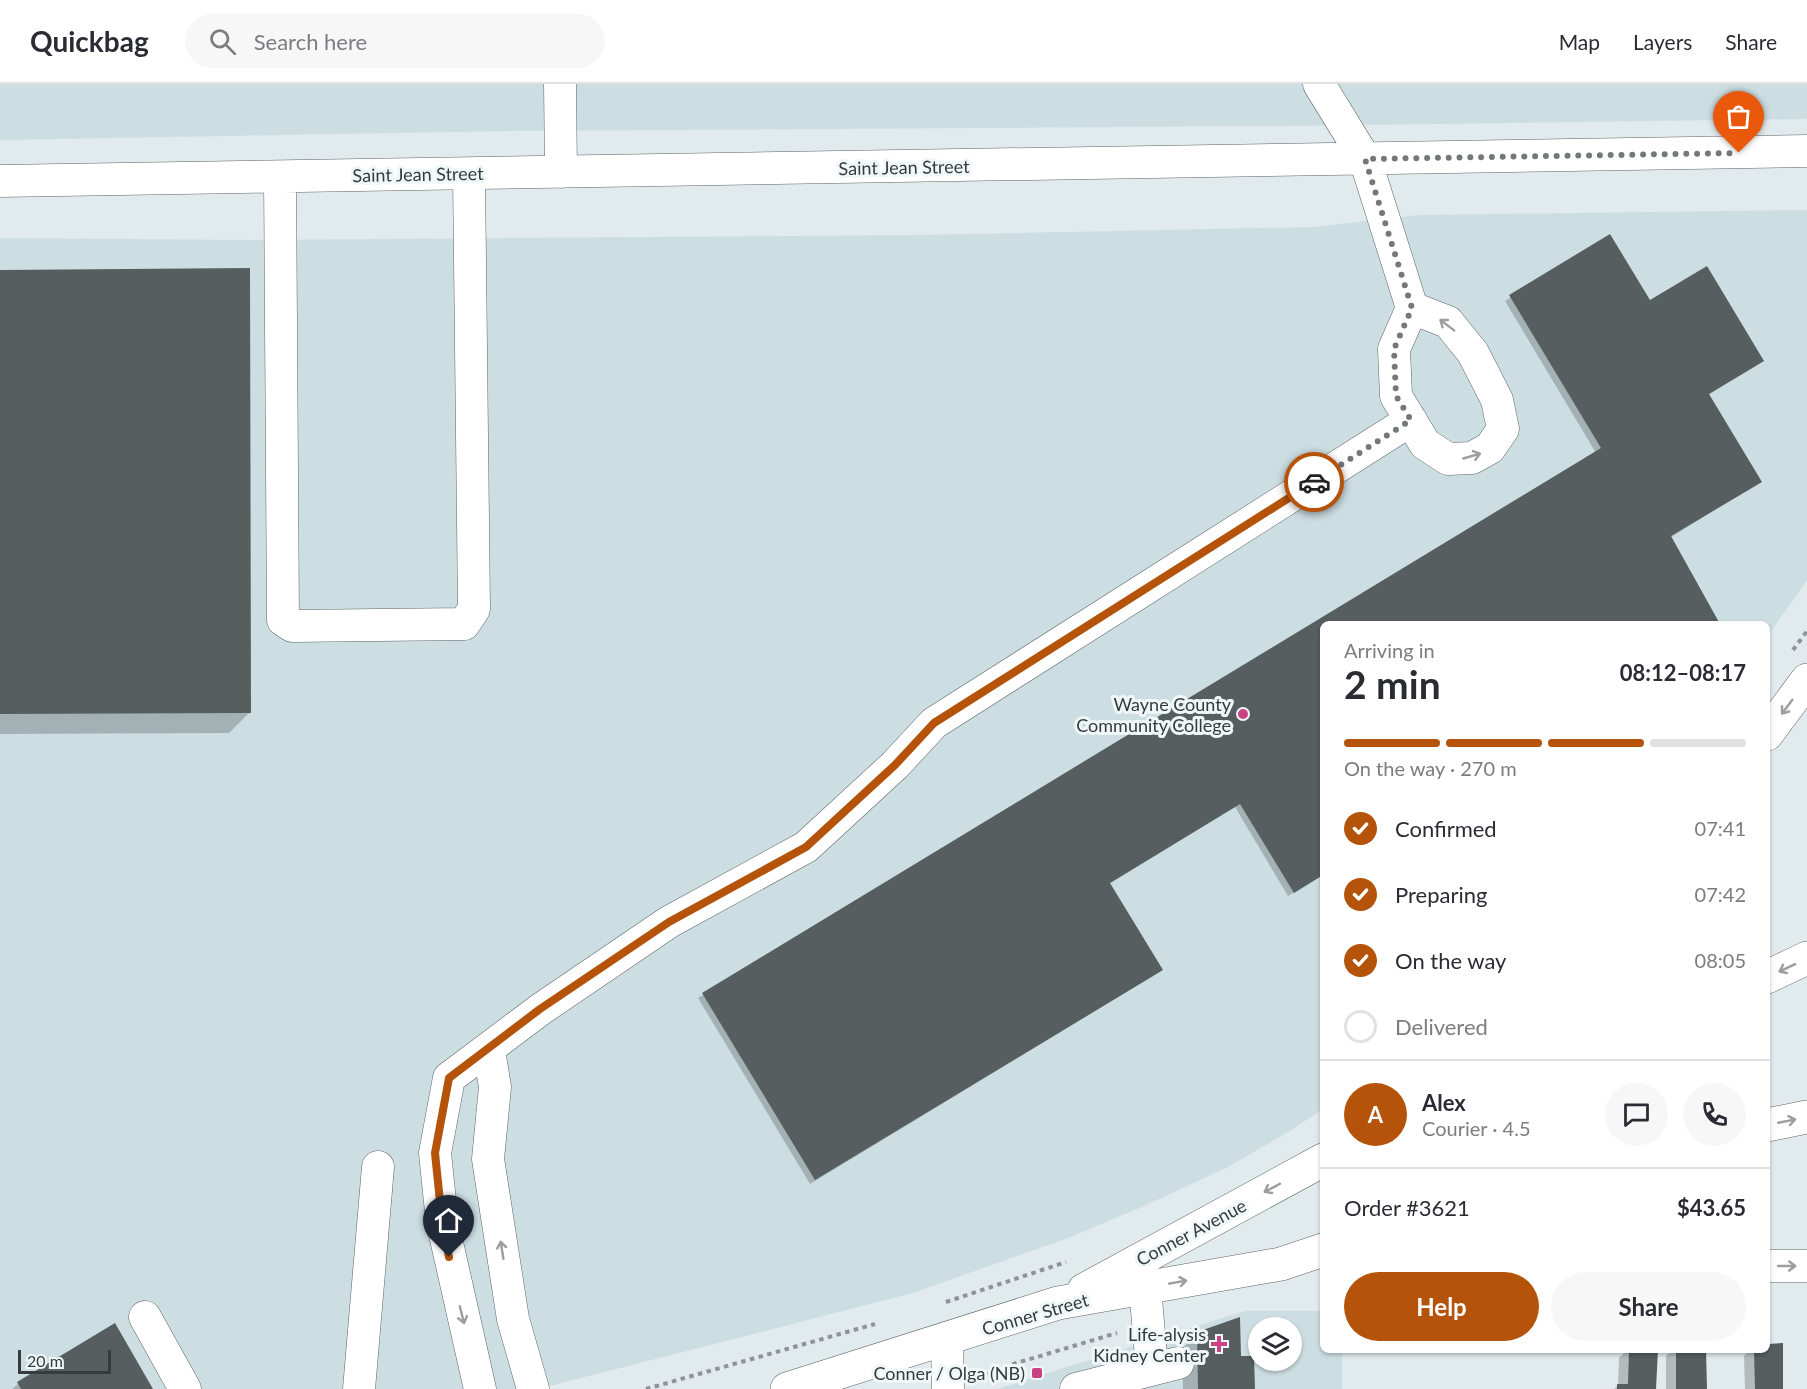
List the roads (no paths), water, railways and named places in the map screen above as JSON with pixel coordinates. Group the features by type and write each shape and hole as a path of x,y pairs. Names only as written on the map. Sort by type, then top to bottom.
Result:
{"main road":[{"path":"1770,730 1807,680"},
{"path":"1770,976 1807,958"},
{"path":"1770,1124 1807,1118"},
{"name":"Conner Avenue","path":"1058,1303 1320,1162"},
{"name":"Conner Street","path":"787,1389 1058,1303 1281,1264 1320,1251"}],"street":[{"path":"560,84 561,172"},
{"path":"1319,84 1365,159 1412,308 1394,349 1396,396 1425,444 1448,459 1473,458 1490,448 1503,429 1497,400 1473,353 1448,322 1412,308"},
{"name":"Saint Jean Street","path":"0,181 1807,151"},
{"path":"280,177 282,620 292,626 464,624 474,609 469,174"},
{"path":"480,1389 442,1221 435,1153 449,1078 489,1050 540,1009 669,922 806,847 895,765 934,723 1411,420"},
{"path":"489,1050 495,1087 488,1159 513,1319 533,1389"},
{"path":"359,1389 378,1167"},
{"path":"1281,1264 1320,1258"},
{"path":"1770,1266 1807,1266"},
{"path":"1076,1389 1149,1373 1145,1288"},
{"path":"145,1317 185,1389"},
{"path":"947,1340 948,1389"}],"place":[{"name":"Wayne County Community College","path":"1243,714"},
{"name":"Life-alysis Kidney Center","path":"1219,1344"},
{"name":"Conner / Olga (NB)","path":"1037,1373"}]}
